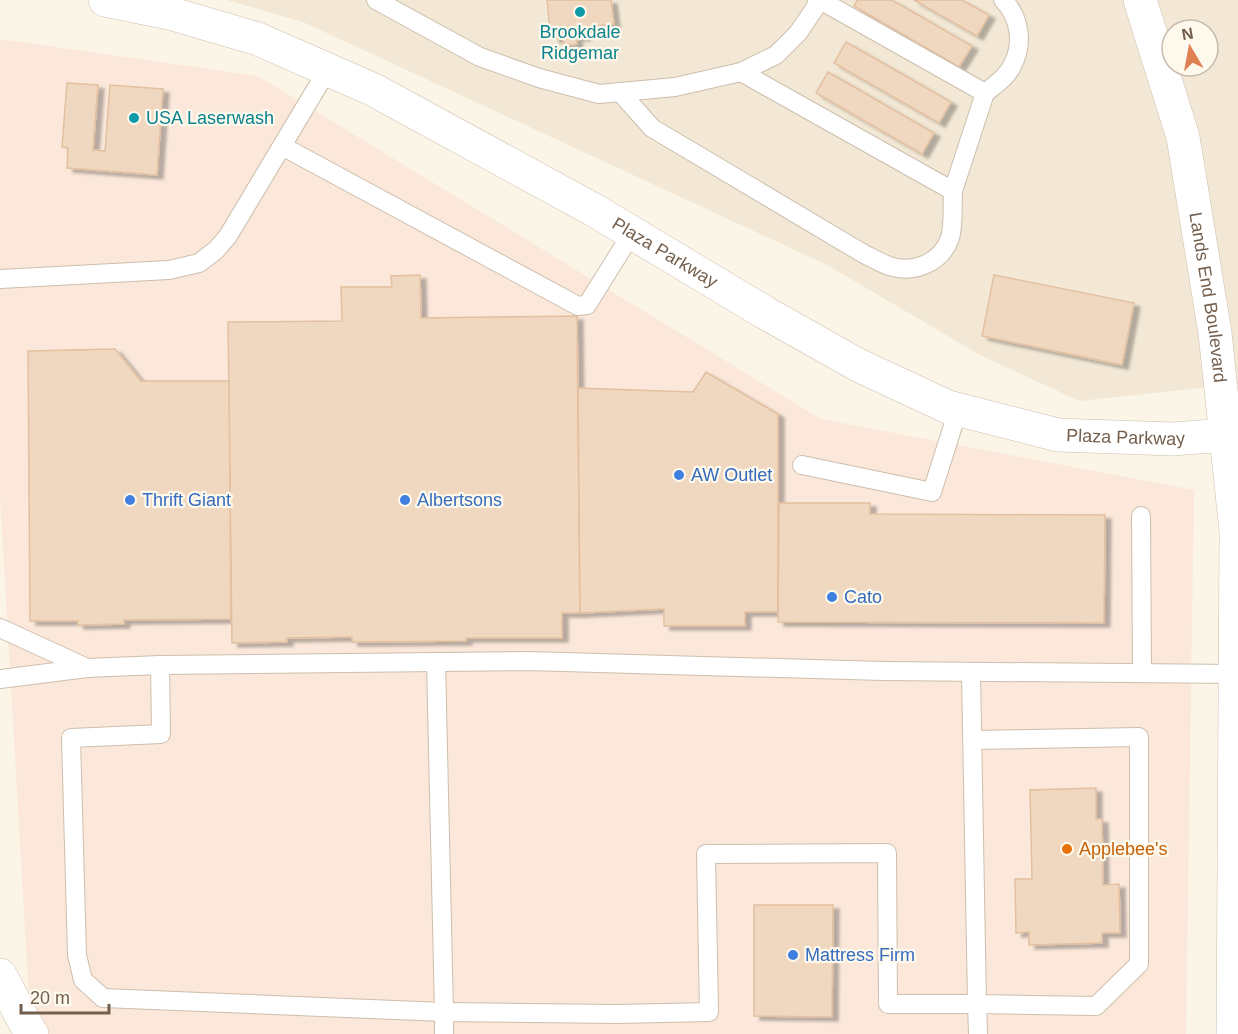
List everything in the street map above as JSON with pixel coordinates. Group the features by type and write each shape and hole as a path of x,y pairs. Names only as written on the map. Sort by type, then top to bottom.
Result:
{"street":[{"name":"Plaza Parkway","path":"105,0 169,13 258,39 374,90 632,233 858,365 958,410 1058,435 1172,439 1232,434"},
{"name":"Lands End Boulevard","path":"1140,0 1183,137 1232,434 1237,594 1233,1034"},
{"path":"0,975 32,1034"}],"lane":[{"path":"376,0 480,57 599,94 675,87 741,72 776,55 798,33 819,0 986,93"},
{"path":"620,92 651,128 864,254 890,266 910,269 926,264 939,256 950,237 953,191 986,93 1012,66 1018,46 1018,23 1011,8 1003,0"},
{"path":"0,279 169,270 199,263 216,250 228,236 328,69"},
{"path":"741,72 953,191"},
{"path":"282,146 578,306 587,305 632,233"},
{"path":"802,465 932,492 958,410"},
{"path":"1141,516 1142,673"},
{"path":"0,628 87,668"},
{"path":"0,679 87,668 160,665 528,661 847,670 1236,674"},
{"path":"436,662 444,1034"},
{"path":"160,665 161,734 70,738 77,955 83,980 103,998 444,1012 617,1014 709,1012 706,854 887,853 888,1004 1096,1006 1139,964 1139,737 973,740"},
{"path":"971,672 978,1034"}],"shaded area":[{"path":"227,0 1238,0 1238,384 1079,401 980,355 827,265 303,22"},
{"path":"0,39 258,76 821,419 1194,490 1186,1034 31,1034 0,496"}],"building":[{"name":"Brookdale Ridgemar","path":"547,0 611,0 614,24 584,27 585,36 576,37 577,44 564,46 563,38 554,39 552,28 550,29"},
{"path":"857,0 892,0 972,46 959,67 854,6"},
{"path":"914,0 962,0 989,15 977,36"},
{"path":"846,42 951,102 939,123 834,63"},
{"path":"828,72 934,133 922,154 816,93"},
{"name":"USA Laserwash","path":"67,83 98,85 93,150 105,151 110,85 163,89 157,175 67,168 68,148 62,147"},
{"name":"Albertsons","path":"420,275 421,318 577,316 580,613 562,613 562,638 466,638 466,641 352,642 352,637 287,638 287,642 232,643 228,322 342,321 341,287 392,287 391,276"},
{"path":"994,275 1134,303 1122,365 982,336"},
{"name":"Thrift Giant","path":"115,349 141,381 229,381 231,619 124,620 124,624 78,625 78,621 30,621 28,351"},
{"name":"AW Outlet","path":"706,372 778,414 778,612 745,612 745,626 664,626 664,609 580,613 578,388 693,392"},
{"path":"779,503 870,503 870,514 1105,515 1104,623 778,622"},
{"name":"Applebee's","path":"1096,788 1096,819 1102,819 1103,885 1119,884 1120,933 1102,933 1102,943 1029,945 1029,932 1016,933 1015,879 1032,879 1030,790"},
{"name":"Mattress Firm","path":"754,905 833,905 832,1017 754,1016"}],"place":[{"name":"Brookdale Ridgemar","path":"580,12"},
{"name":"USA Laserwash","path":"134,118"},
{"name":"AW Outlet","path":"679,475"},
{"name":"Thrift Giant","path":"130,500"},
{"name":"Albertsons","path":"405,500"},
{"name":"Cato","path":"832,597"},
{"name":"Applebee's","path":"1067,849"},
{"name":"Mattress Firm","path":"793,955"}]}
